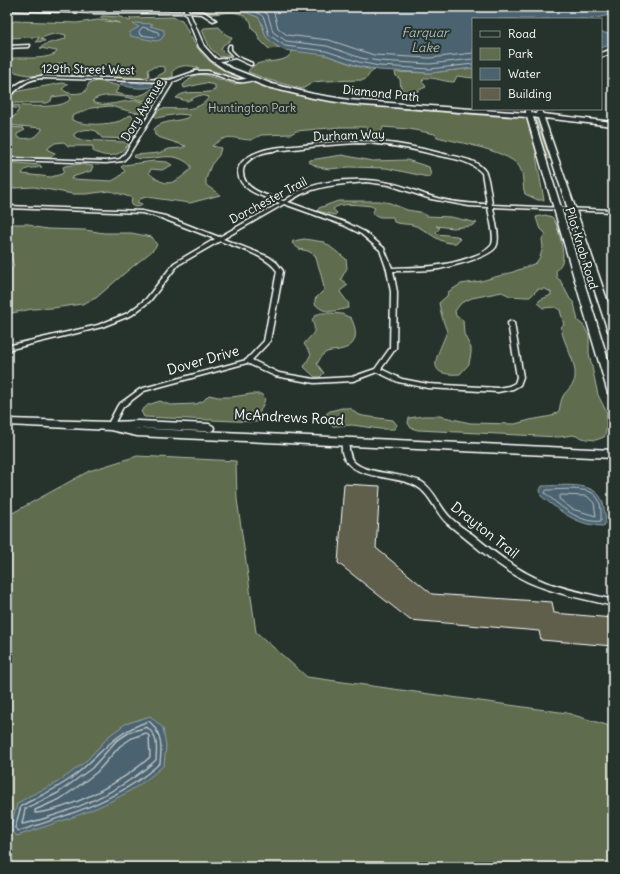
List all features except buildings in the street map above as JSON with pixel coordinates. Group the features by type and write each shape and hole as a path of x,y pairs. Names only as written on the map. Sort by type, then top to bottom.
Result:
{"main road":[{"name":"Diamond Path","path":"187,11 202,46 217,61 234,71 253,79 296,92 349,102 472,109"},
{"path":"602,52 613,48"},
{"path":"602,55 613,51"},
{"name":"Diamond Path","path":"493,110 540,113 613,124"},
{"name":"Pilot Knob Road","path":"529,112 613,393"},
{"name":"Pilot Knob Road","path":"540,113 613,331"},
{"name":"McAndrews Road","path":"7,422 110,426 138,424 379,436 467,446"},
{"name":"McAndrews Road","path":"110,426 137,432 467,446 613,454"}],"street":[{"path":"52,10 56,7"},
{"path":"7,9 94,12 141,16 187,11 203,13 214,20"},
{"path":"7,47 29,46"},
{"path":"230,46 229,50 237,58 251,64"},
{"path":"217,61 237,58"},
{"name":"Dory Avenue","path":"7,159 106,162 121,160 128,154 170,84 170,81 201,72 212,73 238,82 253,79"},
{"name":"129th Street West","path":"7,96 22,81 30,78 41,77 170,81"},
{"name":"Durham Way","path":"284,202 255,192 243,182 241,172 245,161 258,152 269,150 370,142 401,145 462,159 475,164 484,173 490,206"},
{"name":"Dorchester Trail","path":"7,348 100,326 130,314 148,300 176,264 302,192 318,187 336,183 366,181 390,184 448,202 490,206 613,212"},
{"path":"248,361 277,375 314,381 353,379 377,370 393,348 394,292 390,270 382,249 363,232 284,202"},
{"path":"390,270 438,267 477,257 488,252 494,246 496,239 490,206"},
{"name":"Dover Drive","path":"7,207 142,212 163,217 267,258 275,264 280,271 267,341 248,361 142,390 120,406 110,426"},
{"path":"377,370 400,381 428,386 498,390 511,388 518,384 520,377 511,323"},
{"name":"Drayton Trail","path":"345,442 349,461 355,466 364,470 411,480 420,484 428,491 440,512 449,521 500,561 523,575 543,584 613,603"}],"green space":[{"path":"88,7 176,7 160,11 133,12 95,9"},
{"path":"191,7 238,7 240,10 258,17 261,21 266,37 279,48 269,49 259,39 257,33 252,29 251,22 242,14 232,12 210,14 209,12 192,11"},
{"path":"102,16 120,17 130,21 131,20 129,18 172,17 182,20 194,43 207,59 219,68 242,79 236,80 213,71 192,72 191,71 199,68 192,66 178,67 173,71 173,77 164,79 154,78 165,72 165,67 161,66 148,70 149,76 130,79 110,77 110,75 115,72 115,69 109,65 103,65 87,73 75,76 69,74 72,70 70,65 63,63 51,66 45,70 48,75 43,76 27,75 7,70 7,59 37,58 55,54 57,51 40,48 46,44 65,39 66,35 50,35 41,38 45,41 36,42 39,37 7,38 7,26 14,21 77,23 98,20 120,23 100,18"},
{"path":"219,27 225,34 231,37 232,39 223,45 221,49 230,56 220,57 210,48 202,30 204,28"},
{"path":"292,51 324,54 354,65 375,70 371,72 364,80 314,82 302,89 269,80 248,72 257,64 284,59 289,56"},
{"path":"472,68 472,78 457,76 454,82 425,78 422,81 426,87 414,93 405,92 401,89 400,79 396,76 395,72 430,73"},
{"name":"Huntington Park","path":"196,74 206,75 234,84 253,79 331,98 535,116 550,159 536,156 544,200 538,200 525,194 521,170 516,163 497,153 484,148 437,137 435,134 409,129 383,127 378,142 368,142 367,127 341,127 296,131 291,134 261,135 251,140 231,137 223,139 212,146 221,148 219,155 211,165 206,179 206,185 220,195 190,203 146,197 137,202 142,204 141,206 135,207 131,205 132,198 110,191 73,194 34,187 15,188 7,191 7,162 40,165 42,167 25,170 22,174 51,177 62,174 64,171 63,167 65,166 80,164 93,166 91,171 72,177 71,179 112,181 125,171 121,167 124,165 154,161 167,162 172,165 162,170 151,169 149,173 155,178 166,183 170,183 180,178 191,169 191,166 184,160 169,157 140,159 133,157 135,155 159,153 169,149 186,146 158,137 155,135 154,129 161,124 185,119 189,117 189,115 178,114 156,118 154,116 160,109 187,109 199,106 209,97 199,96 187,101 176,98 184,93 211,92 215,90 215,85 205,83 184,88 183,85"},
{"path":"98,81 120,86 115,93 129,96 144,94 154,87 161,86 153,102 113,96 105,96 92,101 99,104 106,104 137,101 150,107 143,112 137,113 110,106 91,108 72,116 72,120 77,122 95,124 120,121 131,115 138,126 132,139 102,138 98,132 89,130 80,131 74,134 74,136 79,140 125,142 128,144 125,149 117,154 108,156 93,151 93,146 68,146 64,142 55,143 48,148 48,150 55,153 50,158 7,157 7,127 23,128 25,130 17,134 18,138 32,138 42,130 42,128 7,125 7,119 15,116 19,109 7,105 51,106 60,105 67,102 71,98 68,95 52,97 51,101 47,103 7,103 7,100 14,92 62,83 68,84 62,89 64,91 73,94 85,92 89,83"},
{"path":"342,155 372,161 407,160 429,167 431,175 428,177 386,168 349,167 329,169 318,167 309,162 310,160"},
{"path":"338,201 380,201 390,203 407,210 420,212 427,216 451,217 477,223 471,226 453,228 436,226 440,228 436,232 437,234 457,236 460,239 456,243 450,243 440,240 416,226 394,222 393,217 380,217 372,214 375,208 371,206 351,204 340,205 333,209 337,213 335,215 317,211 319,208"},
{"path":"545,215 552,217 554,220 561,242 563,259 561,265 556,271 557,278 560,280 570,299 574,303 578,321 584,326 589,336 589,353 598,395 607,413 606,432 604,437 596,440 573,435 559,437 418,430 411,428 408,423 409,418 423,416 440,416 470,423 515,424 552,416 559,411 563,396 574,381 575,372 572,359 562,333 561,327 564,325 560,310 555,307 543,308 537,303 551,295 551,292 545,289 538,289 530,297 510,296 502,292 472,298 461,303 455,311 456,316 463,320 464,334 471,348 469,364 460,374 440,372 436,368 437,355 447,331 439,303 447,296 448,292 461,284 481,281 513,272 536,263 540,257 543,247 542,239 546,234 539,227 536,217"},
{"path":"7,224 29,224 35,227 47,229 85,230 104,233 131,233 152,237 157,245 152,251 96,298 82,304 32,309 7,314 7,274 14,266 12,260 7,254"},
{"path":"304,239 324,242 346,259 347,268 341,279 348,285 340,292 349,304 348,308 326,311 315,304 315,299 324,290 324,288 315,255 308,251 299,249 292,243 293,241"},
{"path":"320,314 342,314 351,318 355,327 355,336 352,344 348,347 341,350 329,351 321,357 317,364 324,373 320,377 315,377 304,367 311,354 304,344 313,334 314,325 312,320 314,317"},
{"path":"261,394 265,398 257,422 144,417 141,411 148,405 160,401 170,405 196,404 203,401 209,395 218,397 232,397"},
{"path":"350,408 357,414 363,416 393,420 397,425 394,429 380,429 352,425 333,426 325,421 326,414 330,411"},
{"path":"137,456 236,461 237,499 256,632 307,677 567,713 613,727 613,867 7,867 7,516 89,471"}],"water":[{"name":"Farquar Lake","path":"238,7 613,7 613,14 597,18 472,18 472,68 430,73 379,70 358,66 326,55 284,50 275,45 266,37 261,21 258,17 240,10"},
{"path":"133,24 153,24 150,26 164,30 164,36 160,40 156,41 130,36 130,32 139,27"},
{"path":"602,32 613,35 613,44 602,48"},
{"path":"124,82 137,82 141,84 146,82 156,84 149,88 139,88 128,87 120,84"},
{"path":"542,486 580,486 589,488 596,492 601,499 604,508 606,519 604,526 586,524 563,513 541,496 540,490"},
{"path":"150,716 163,728 166,746 164,765 148,779 113,800 76,816 17,836 10,829 17,804 29,796 53,785 68,775 86,761 110,735 125,724"}]}
